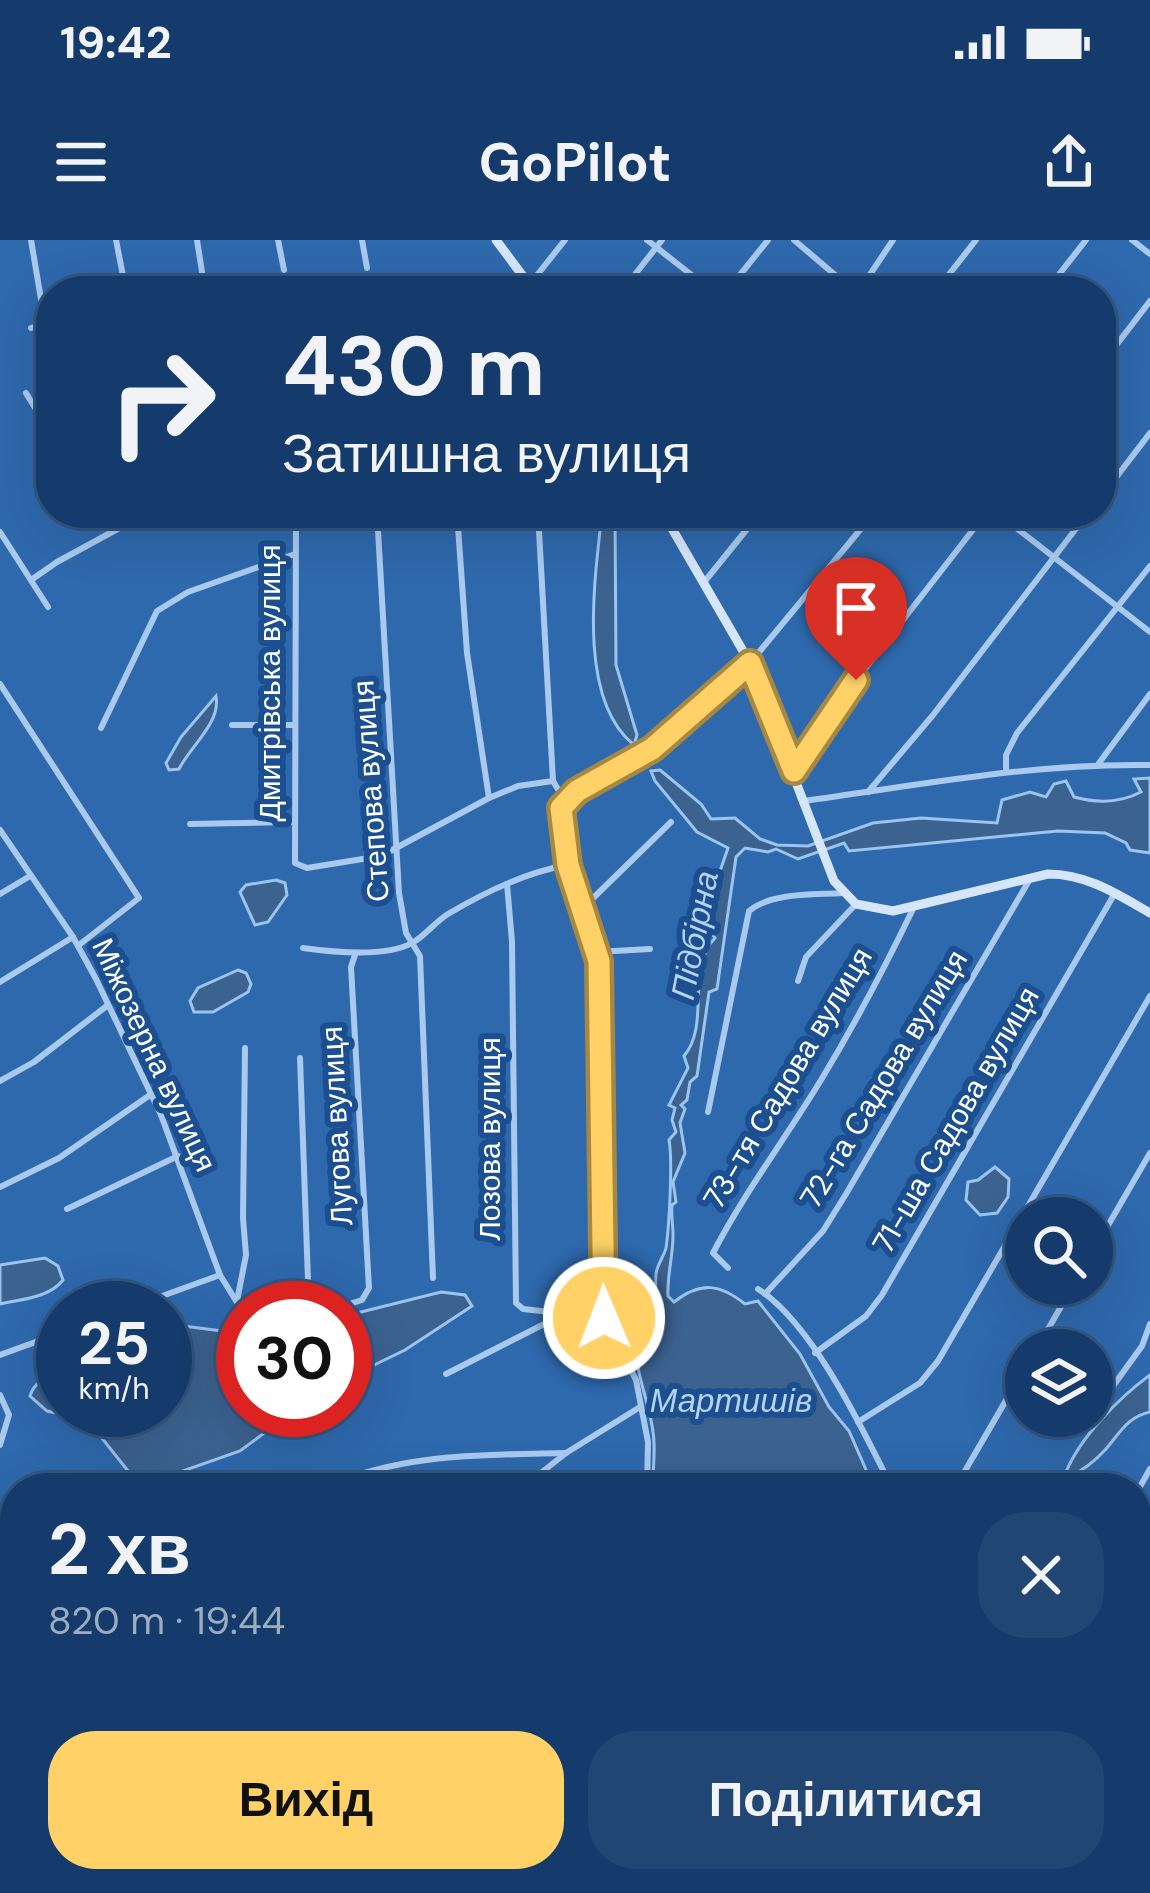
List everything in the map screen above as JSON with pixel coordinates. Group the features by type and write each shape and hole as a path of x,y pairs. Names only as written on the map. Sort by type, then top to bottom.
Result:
{"street":[{"path":"32,240 38,276"},
{"path":"116,240 123,276"},
{"path":"197,240 203,276"},
{"path":"278,240 284,270"},
{"path":"362,240 367,268"},
{"path":"496,240 522,276"},
{"path":"540,276 565,240"},
{"path":"647,240 659,243 695,276"},
{"path":"739,276 768,240"},
{"path":"794,240 838,276"},
{"path":"868,276 893,240"},
{"path":"948,276 976,240"},
{"path":"1058,276 1086,240"},
{"path":"1132,240 1150,254"},
{"path":"634,276 659,243"},
{"path":"1116,345 1150,301"},
{"path":"32,328 36,328"},
{"path":"26,392 36,409"},
{"path":"1116,477 1150,433"},
{"path":"31,580 119,528"},
{"name":"Дмитрівська вулиця","path":"296,528 293,856 299,866 398,850 489,798 518,786 553,781"},
{"name":"Степова вулиця","path":"378,528 399,893 406,933 420,956 433,1278"},
{"path":"458,528 466,653 489,798"},
{"path":"539,528 553,781 565,801"},
{"path":"672,528 750,663 827,868 856,904 879,911 914,908 1064,874 1115,893 1150,913"},
{"path":"705,581 748,528"},
{"path":"647,1473 648,1442 636,1380 604,1318 596,952 568,865 560,816 565,801 652,749 750,663 862,528"},
{"path":"794,771 830,714 974,528"},
{"path":"1016,528 1150,632"},
{"path":"868,792 1076,528"},
{"path":"0,532 48,607"},
{"path":"101,728 158,611 188,592 295,554"},
{"path":"1006,770 1006,755 1017,733 1150,566"},
{"path":"0,684 139,898 76,941 0,982"},
{"path":"1099,763 1150,694"},
{"path":"232,725 293,725"},
{"path":"804,801 1006,770 1099,763 1150,765"},
{"path":"190,824 293,822"},
{"path":"583,908 670,822"},
{"name":"Міжозерна вулиця","path":"0,830 76,941 108,1005 178,1156 224,1281"},
{"path":"303,948 355,955 412,943 445,916 507,884 568,865"},
{"path":"0,894 30,876"},
{"name":"72-га Садова вулиця","path":"815,1353 781,1307 762,1292 823,1231 1030,879"},
{"name":"Лозова вулиця","path":"507,884 512,942 516,1303 523,1309 604,1318"},
{"name":"73-тя Садова вулиця","path":"707,1112 749,911 777,899 843,893"},
{"name":"71-ша Садова вулиця","path":"815,1353 866,1316 882,1295 1115,893"},
{"path":"798,981 806,957 856,904"},
{"name":"73-тя Садова вулиця","path":"728,1268 713,1253 744,1195 831,1062 914,908"},
{"path":"596,952 650,950"},
{"name":"Лугова вулиця","path":"355,955 351,967 367,1281"},
{"path":"858,1422 920,1383 938,1361 1150,996"},
{"path":"0,1081 34,1062 108,1005"},
{"path":"241,1281 246,1255 245,1048"},
{"path":"300,1058 308,1281"},
{"path":"0,1187 59,1158 152,1094"},
{"path":"1113,1217 1150,1154"},
{"path":"67,1209 178,1156"},
{"path":"192,1285 220,1275"},
{"path":"446,1374 565,1313"},
{"path":"1113,1386 1142,1346 1150,1324"},
{"path":"0,1354 36,1341"},
{"path":"815,1353 884,1473"},
{"path":"0,1395 9,1415 0,1445"},
{"path":"960,1473 1005,1400"},
{"path":"541,1473 640,1407"},
{"path":"359,1473 430,1457 566,1454"}],"shaded area":[{"path":"0,240 1150,240 1150,1473 867,1473 849,1431 829,1407 800,1354 758,1302 745,1304 713,1289 687,1293 637,1335 636,1359 654,1438 653,1473 0,1473"}],"water":[{"path":"600,528 615,528 616,665 637,735 634,745 616,725 597,671 595,577"},
{"path":"216,696 210,725 179,769 169,770 166,763 181,737"},
{"name":"Мартишів","path":"660,770 701,804 711,819 735,818 760,839 808,846 873,823 921,818 997,823 1002,800 1030,792 1046,797 1054,784 1066,781 1074,797 1116,800 1141,792 1134,779 1150,778 1150,853 1130,850 1105,833 1058,831 849,851 844,843 798,859 776,849 745,848 736,857 717,989 709,992 697,1076 681,1105 685,1109 680,1123 685,1153 673,1182 676,1202 672,1205 668,1296 674,1302 710,1288 745,1304 758,1301 800,1354 829,1407 849,1431 867,1473 653,1473 654,1439 637,1363 637,1342 653,1309 657,1271 666,1248 669,1140 676,1132 675,1108 669,1105 688,1068 684,1056 696,1028 701,965 715,938 706,925 714,910 705,906 701,895 694,897 696,887 718,877 728,848 697,832 651,771"},
{"path":"285,883 287,895 268,922 255,925 240,892 246,885"},
{"path":"238,970 246,973 251,984 248,992 213,1012 194,1012 190,1001 198,988"},
{"path":"995,1167 1009,1179 1008,1197 997,1213 980,1215 966,1200 968,1182"},
{"path":"45,1258 58,1266 63,1280 36,1281 36,1296 0,1304 0,1265"},
{"path":"441,1292 465,1295 472,1306 372,1366 372,1309"},
{"path":"192,1327 216,1330 216,1437 259,1437 240,1451 177,1473 130,1473 101,1437 192,1437"},
{"path":"1150,1375 1150,1412 1130,1422 1079,1472 1064,1473 1087,1437 1113,1437 1113,1408"}],"route":[{"path":"604,1318 599,961 568,865 561,808 577,791 652,749 750,663 794,771 856,680"}],"water label":[{"name":"Підбірна","path":"694,935"}]}
